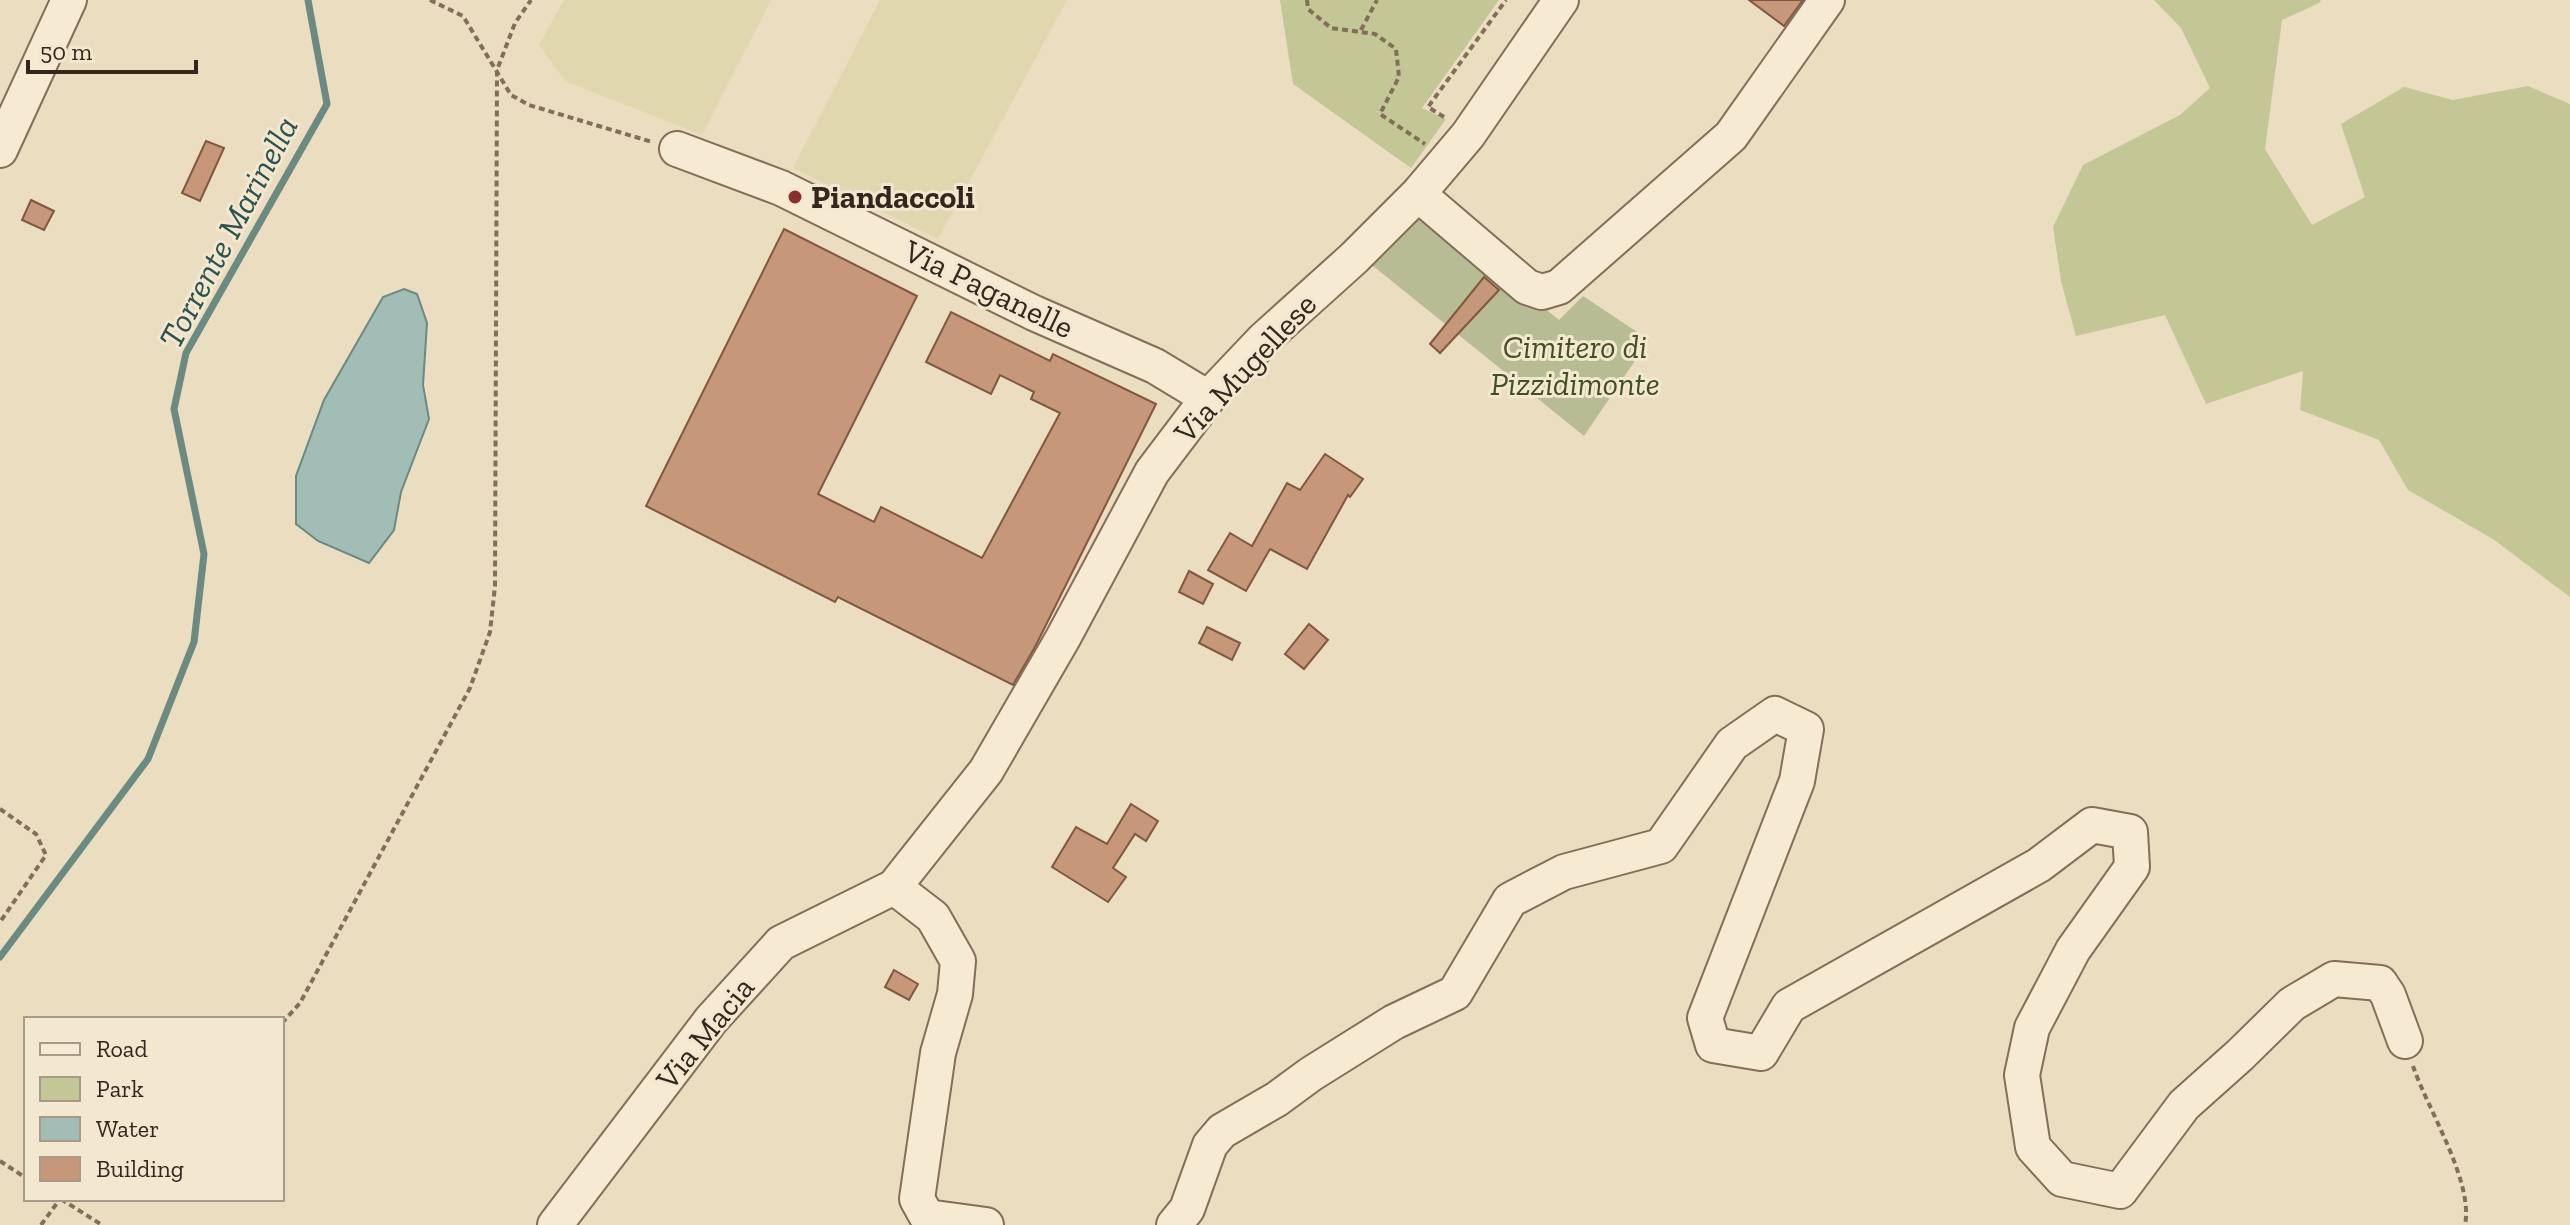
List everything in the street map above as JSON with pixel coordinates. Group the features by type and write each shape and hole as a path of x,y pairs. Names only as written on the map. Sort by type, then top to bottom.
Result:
{"street":[{"path":"0,150 69,0"},
{"name":"Via Mugellese","path":"894,887 986,771 1063,638 1152,472 1208,398 1263,340 1354,258 1418,194 1468,135 1561,0"},
{"path":"1418,194 1527,287 1542,292 1559,287 1731,136 1827,0"},
{"name":"Via Paganelle","path":"677,149 781,188 1034,313 1155,366 1208,398"},
{"path":"1174,1225 1187,1209 1210,1145 1222,1131 1277,1099 1394,1022 1455,993 1510,900 1564,872 1661,846 1732,744 1775,714 1806,729 1797,781 1705,1018 1713,1045 1761,1053 1789,1006 2039,865 2092,825 2130,832 2132,867 2073,950 2032,1028 2022,1075 2033,1147 2062,1179 2120,1191 2184,1105 2292,1004 2334,979 2380,983 2388,995 2405,1041"},
{"path":"894,887 933,917 958,961 955,994 938,1053 917,1199 927,1217 986,1225"},
{"name":"Via Macia","path":"555,1225 711,1020 781,943 894,887"}],"path":[{"path":"430,0 463,16 511,95 529,105 677,149"},
{"path":"284,1021 300,1003 470,688 490,632 495,586 497,70 515,23 531,0"},
{"path":"1307,0 1308,9 1331,28 1375,34 1396,49 1399,77 1380,114 1425,144 1431,135"},
{"path":"1361,30 1377,0"},
{"path":"1438,125 1445,116 1428,107 1506,0"},
{"path":"0,809 36,834 46,855 0,922"},
{"path":"2405,1041 2421,1089 2446,1136 2468,1211 2465,1225"},
{"path":"0,1161 24,1177"},
{"path":"41,1225 59,1201"},
{"path":"63,1201 102,1225"}],"shaded area":[{"path":"564,0 771,0 702,135 565,81 539,45"},
{"path":"880,0 1067,0 938,239 793,168"}],"green space":[{"path":"1280,0 1499,0 1422,108 1446,119 1411,168 1293,84"},
{"path":"2154,0 2321,0 2282,20 2265,149 2312,225 2365,197 2341,124 2404,87 2453,100 2528,86 2570,104 2570,597 2493,539 2408,490 2379,440 2300,410 2303,371 2206,404 2165,315 2076,336 2061,281 2053,227 2083,165 2180,115 2210,88 2181,28"},
{"name":"Cimitero di Pizzidimonte","path":"1419,208 1559,320 1583,296 1649,340 1584,436 1367,261"}],"water":[{"path":"404,289 417,294 427,323 423,385 429,419 401,492 394,530 369,563 318,541 296,524 296,476 324,400 383,297"}],"building":[{"path":"1749,0 1803,0 1784,26"},
{"path":"206,141 224,148 200,201 182,193"},
{"path":"31,200 54,211 44,230 22,220"},
{"path":"784,229 917,296 818,494 874,522 881,507 982,558 1060,413 1031,399 1034,392 1000,375 991,394 926,362 951,312 1050,361 1053,354 1156,404 1013,685 838,597 835,602 646,506"},
{"path":"1484,277 1499,290 1440,353 1430,344"},
{"path":"1325,454 1363,479 1350,497 1348,495 1307,569 1270,549 1246,591 1208,570 1230,533 1252,546 1287,483 1300,490"},
{"path":"1189,571 1213,584 1203,604 1179,592"},
{"path":"1309,624 1328,640 1304,669 1285,654"},
{"path":"1207,627 1240,643 1232,660 1199,643"},
{"path":"1131,804 1158,821 1146,841 1135,834 1113,868 1126,877 1108,902 1052,867 1076,827 1107,844"},
{"path":"894,970 918,984 909,1000 885,987"}],"waterway":[{"name":"Torrente Marinella","path":"0,957 148,759 194,642 204,554 174,409 186,353 327,104 308,0"}],"place":[{"name":"Piandaccoli","path":"795,197"}]}
